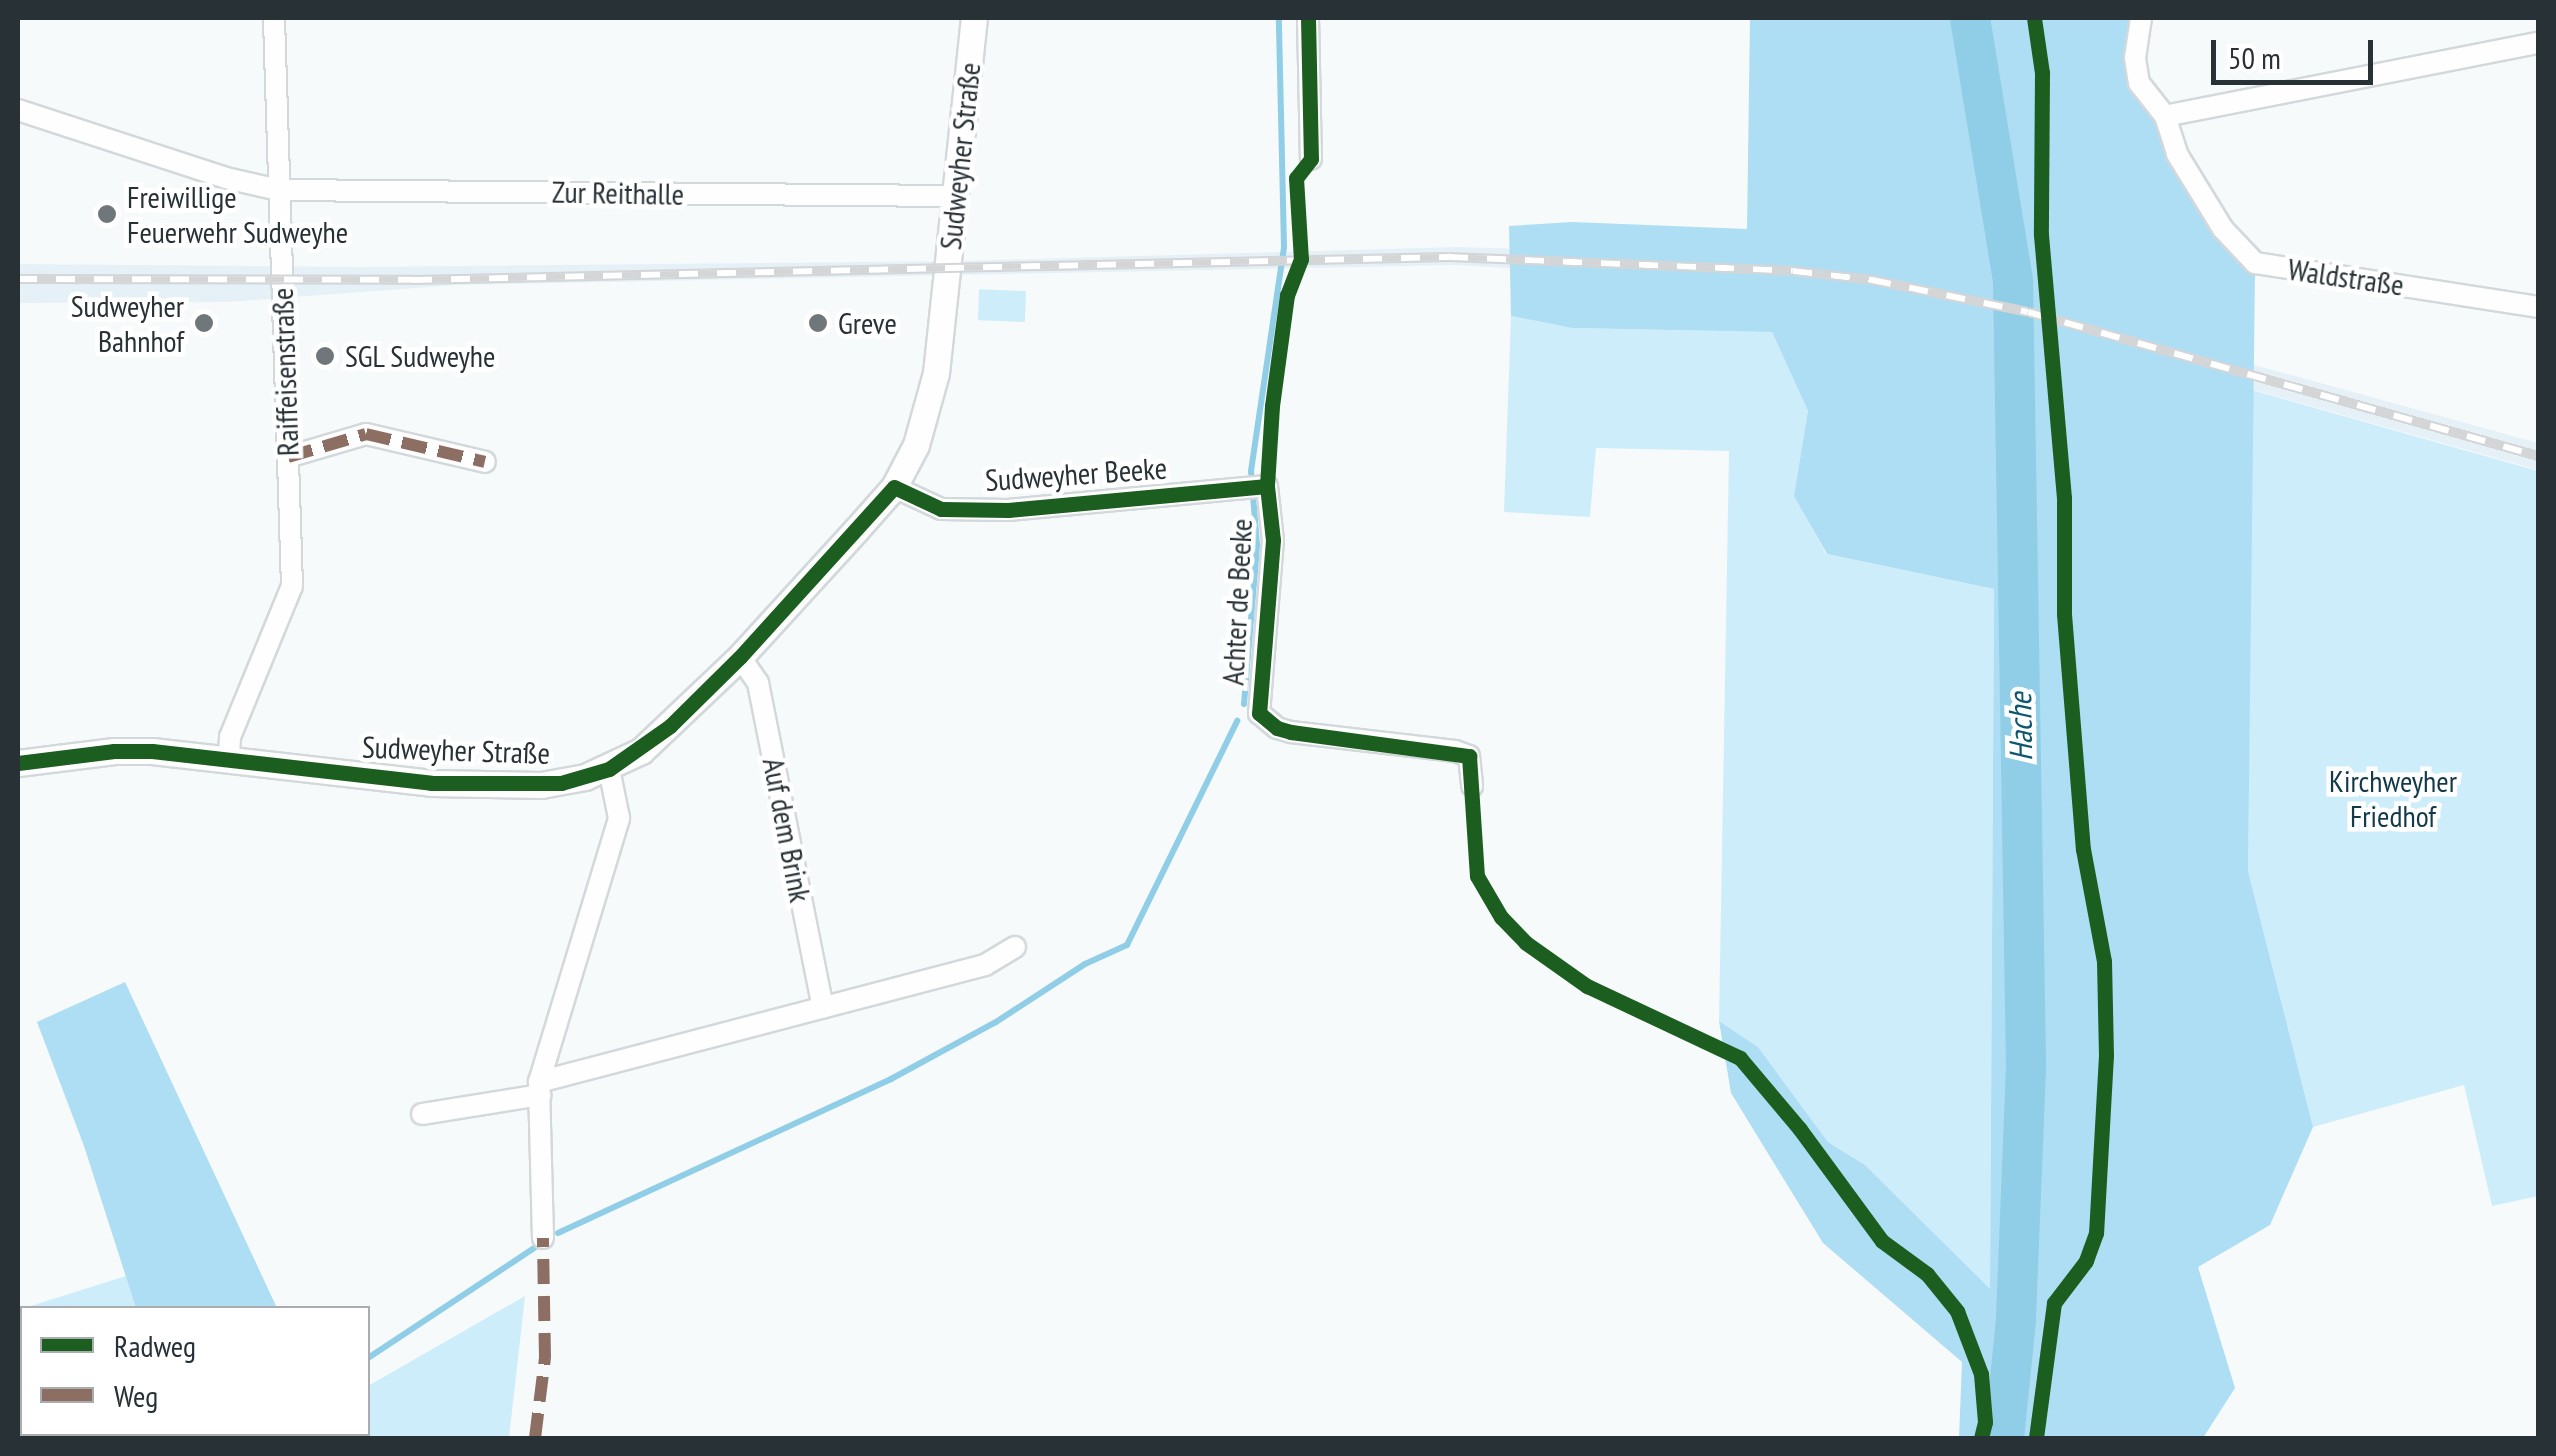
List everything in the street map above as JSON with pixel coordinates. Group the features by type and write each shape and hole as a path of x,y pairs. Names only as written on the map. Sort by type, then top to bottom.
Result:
{"street":[{"name":"Raiffeisenstraße","path":"229,756 230,737 292,586 274,18"},
{"name":"Sudweyher Straße","path":"18,763 114,750 229,756 432,783 540,785 609,769 670,726 740,657 894,487 929,411 958,196 974,18"},
{"path":"1308,18 1311,159"},
{"name":"Waldstraße","path":"2141,18 2136,58 2139,83 2166,116 2177,154 2223,229 2255,263 2538,307"},
{"path":"2166,116 2538,43"},
{"path":"18,110 226,178 279,190"},
{"name":"Zur Reithalle","path":"279,190 958,196"},
{"path":"288,457 366,434 485,462"},
{"name":"Sudweyher Beeke","path":"894,487 942,509 1008,510 1267,486"},
{"name":"Achter de Beeke","path":"1267,486 1273,540 1260,713 1277,728 1291,732 1456,751 1470,756 1472,786"},
{"name":"Auf dem Brink","path":"740,657 758,683 824,1008"},
{"path":"543,1238 539,1088 620,818 609,769"},
{"path":"422,1114 539,1088 985,965 1014,947"}],"shaded area":[{"path":"1750,18 2135,18 2146,105 2172,155 2255,270 2248,871 2313,1127 2270,1225 2198,1267 2235,1388 2203,1438 1959,1438 1962,1362 1823,1243 1731,1093 1719,1021 1758,1047 1828,1142 1865,1165 1990,1289 1994,589 1827,554 1794,496 1808,411 1772,332 1572,328 1511,316 1509,226 1572,222 1747,229"},
{"path":"1458,247 1795,257 1986,291 2538,443 2538,470 2024,325 1794,284 1454,265 456,285 228,302 18,303 18,264 361,267 960,261"},
{"path":"125,982 276,1306 135,1306 84,1146 37,1022"}],"green space":[{"path":"979,289 1026,291 1025,322 978,320"},
{"path":"1511,316 1572,328 1772,332 1808,411 1795,496 1826,554 1994,589 1990,1290 1865,1165 1828,1142 1758,1047 1719,1021 1729,451 1596,448 1590,517 1504,512"},
{"name":"Kirchweyher Friedhof","path":"2252,390 2538,471 2538,1196 2492,1206 2464,1085 2313,1127 2248,871"},
{"path":"126,1276 135,1306 30,1306"},
{"path":"525,1296 509,1438 271,1438 370,1436 370,1385"},
{"path":"18,1310 20,1436 173,1438 18,1438"}],"waterway":[{"name":"Sudweyher Beeke","path":"1244,704 1257,545 1251,471 1284,247 1279,18"},
{"name":"Hache","path":"1970,18 2013,280 2026,1068 2016,1320 2004,1438"},
{"name":"Sudweyher Beeke","path":"558,1233 891,1079 996,1022 1085,964 1127,945 1237,721"},
{"name":"Sudweyher Beeke","path":"370,1357 536,1247"},
{"name":"Sudweyher Beeke","path":"243,1438 247,1436"}],"railway":[{"path":"18,279 413,280 1449,257 1793,271 1872,280 2028,312 2538,456"}],"marked path":[{"path":"288,457 366,434 485,462"},
{"path":"535,1438 545,1358 543,1238"}],"cycle path":[{"path":"1308,18 1311,159 1296,178 1301,259 1287,295 1272,406 1267,486 1273,540 1259,713 1277,728 1291,732 1469,756 1477,876 1501,917 1526,943 1587,986 1740,1058 1799,1128 1882,1241 1927,1274 1957,1311 1981,1374 1985,1422 1981,1438"},
{"path":"2034,18 2042,73 2041,235 2064,498 2064,614 2083,849 2104,961 2106,1055 2096,1233 2086,1261 2054,1303 2036,1438"},
{"path":"18,763 114,751 152,751 431,783 561,783 609,769 670,726 740,657 894,487 941,509 1008,510 1267,486"}],"place":[{"name":"Freiwillige Feuerwehr Sudweyhe","path":"107,214"},
{"name":"Sudweyher Bahnhof","path":"204,323"},
{"name":"Greve","path":"818,323"},
{"name":"SGL Sudweyhe","path":"325,356"}]}
